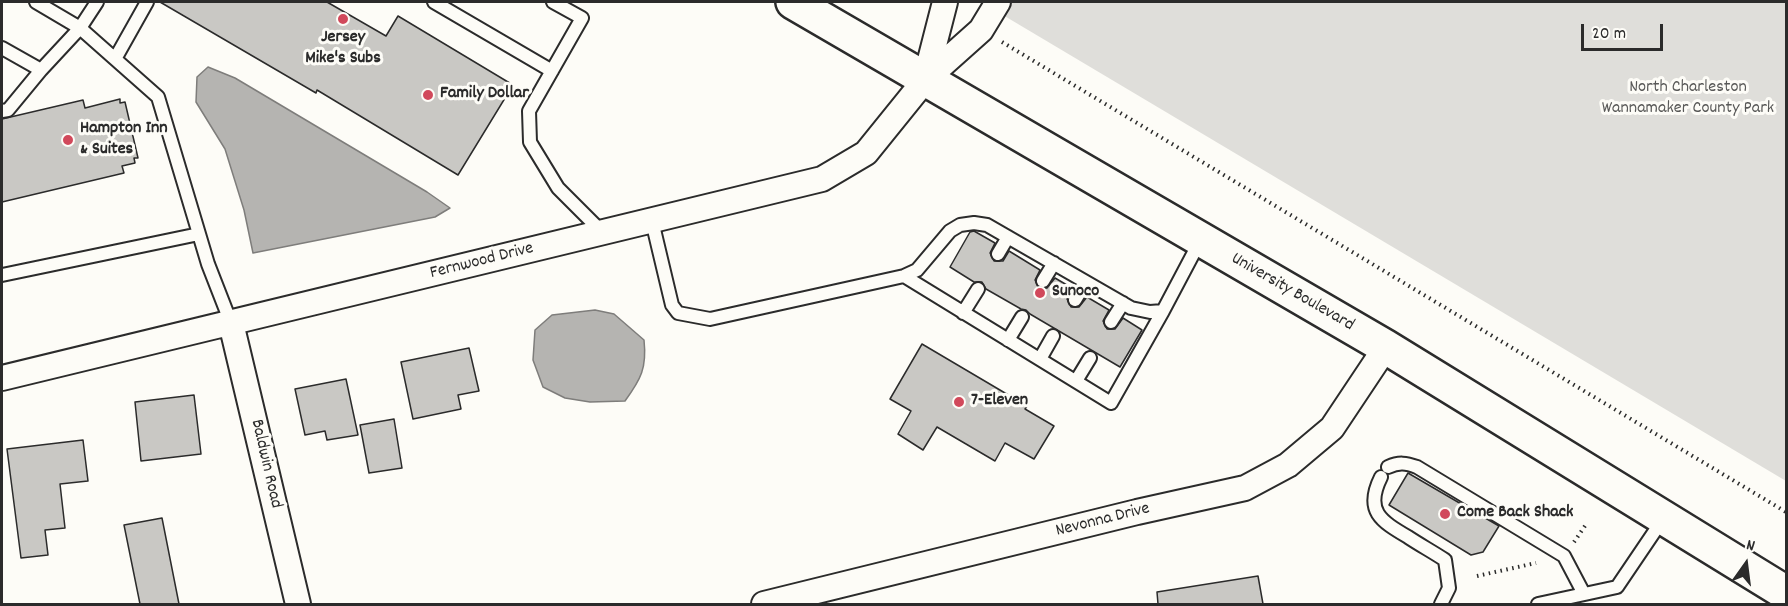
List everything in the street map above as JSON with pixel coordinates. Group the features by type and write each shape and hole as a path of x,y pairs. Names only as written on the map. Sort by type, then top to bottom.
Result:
{"main road":[{"name":"University Boulevard","path":"793,2 1386,347 1786,593"}],"street":[{"name":"Fernwood Drive","path":"925,80 945,2"},
{"name":"Fernwood Drive","path":"2,378 822,179 866,153 925,80 981,30 998,2"},
{"name":"Baldwin Road","path":"231,323 298,604"},
{"name":"Nevonna Drive","path":"764,604 1137,512 1245,488 1288,465 1332,428 1386,347"}],"lane":[{"path":"36,2 80,28 158,97 208,264 231,323"},
{"path":"2,111 8,111 41,70 80,28 97,2"},
{"path":"115,59 147,2"},
{"path":"434,2 552,71"},
{"path":"553,2 582,18 529,111 530,142 558,188 603,233"},
{"path":"2,48 41,70"},
{"path":"652,221 672,305 678,313 692,316 710,319 724,317 904,276 917,270 950,231 960,225 974,223 987,225 1131,308 1150,312 1163,311"},
{"path":"2,275 199,234"},
{"path":"998,254 1008,237"},
{"path":"904,276 1112,403 1201,240"},
{"path":"1043,281 1053,264"},
{"path":"1076,300 1086,282"},
{"path":"963,313 978,289"},
{"path":"1112,322 1123,303"},
{"path":"1008,339 1022,317"},
{"path":"1040,359 1053,336"},
{"path":"1076,381 1090,358"},
{"path":"1442,604 1449,588 1445,560 1384,523 1377,512 1374,501 1376,489 1385,472 1396,464 1405,463 1417,466 1564,556 1584,594"},
{"path":"1538,604 1617,587 1663,518"}],"path":[{"path":"1001,41 1786,512"}],"green space":[{"name":"North Charleston Wannamaker County Park","path":"981,2 1786,2 1786,481"}],"shaded area":[{"path":"208,67 235,78 450,208 435,217 253,253 244,210 225,149 196,102 197,77"},
{"path":"595,310 614,314 644,340 645,358 642,373 625,401 590,402 565,398 543,387 533,360 535,330 552,315"}],"building":[{"path":"160,2 327,2 386,36 398,16 513,85 458,175 317,90 316,93"},
{"name":"Hampton Inn & Suites","path":"120,99 120,103 125,102 138,158 134,158 135,163 122,166 124,173 2,202 2,119 83,100 85,108"},
{"path":"974,231 995,243 990,253 994,261 1003,261 1009,251 1040,270 1035,280 1039,288 1047,288 1055,278 1072,288 1067,299 1071,307 1079,307 1087,297 1109,310 1103,321 1107,329 1115,329 1123,318 1142,330 1120,367 1026,310 986,289 982,282 974,282 950,267 970,232"},
{"name":"7-Eleven","path":"922,344 1027,406 1025,409 1054,426 1034,459 1005,443 995,461 937,427 923,450 898,434 911,411 890,399"},
{"path":"469,348 479,391 458,395 461,409 413,419 401,362"},
{"path":"346,379 358,435 327,440 325,431 305,435 295,389"},
{"path":"194,395 201,454 141,461 135,402"},
{"path":"394,419 402,468 369,473 360,425"},
{"path":"83,440 88,481 60,484 65,528 45,530 48,555 21,558 7,449"},
{"name":"Come Back Shack","path":"1408,473 1499,526 1483,552 1471,555 1389,505"},
{"path":"162,518 179,604 140,604 124,525"},
{"path":"1258,576 1263,604 1158,604 1157,592"}],"place":[{"name":"Jersey Mike's Subs","path":"343,19"},
{"name":"Family Dollar","path":"428,95"},
{"name":"Hampton Inn & Suites","path":"68,140"},
{"name":"Sunoco","path":"1040,293"},
{"name":"7-Eleven","path":"959,402"},
{"name":"Come Back Shack","path":"1445,514"}]}
